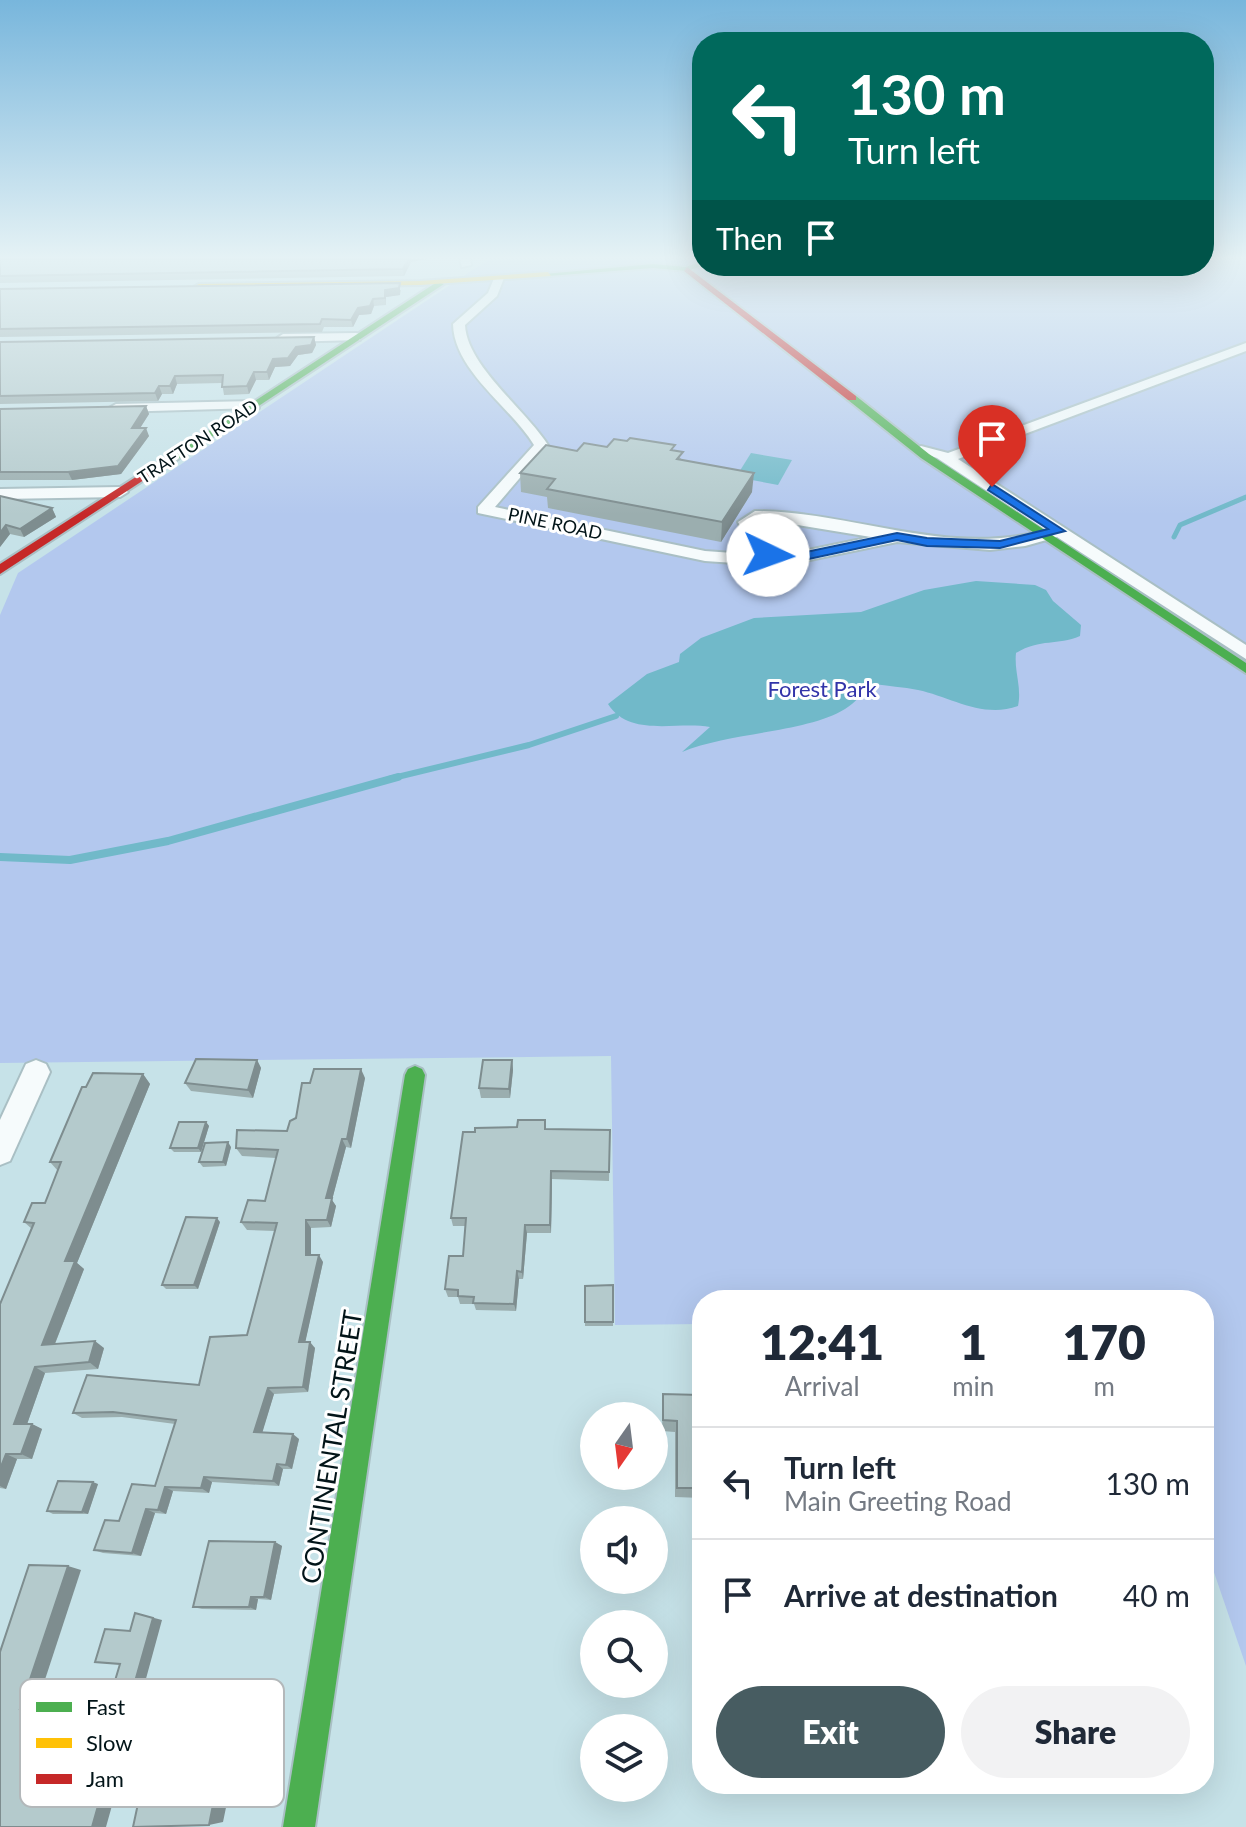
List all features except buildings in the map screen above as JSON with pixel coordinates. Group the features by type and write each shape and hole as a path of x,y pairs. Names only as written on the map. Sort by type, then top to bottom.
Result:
{"street":[{"name":"TRAFTON ROAD","path":"0,570 345,344"},
{"name":"PINE ROAD","path":"462,344 475,366 513,405 541,445 484,510 716,558 781,561 897,537"},
{"path":"780,344 921,450 928,459 1246,653"},
{"path":"947,458 1246,347"},
{"path":"103,408 254,405"},
{"path":"921,450 947,458 1246,669"},
{"path":"0,494 120,492"},
{"name":"PINE ROAD","path":"781,561 757,544 748,531 748,519 761,515 784,517 897,537 990,545 1051,533"},
{"path":"0,1152 36,1072"},
{"name":"CONTINENTAL STREET","path":"299,1827 415,1075"}],"green space":[{"name":"Forest Park","path":"361,344 1246,344 1246,1666 1214,1572 1214,1290 692,1290 692,1324 615,1325 611,1056 0,1063 0,615 18,573"}],"shaded area":[{"path":"751,453 792,460 778,485 736,477"},
{"path":"976,581 1035,585 1046,590 1053,601 1081,625 1080,636 1033,645 1016,653 1018,706 992,710 967,706 918,690 873,684 849,707 829,717 701,745 682,752 710,727 641,725 617,715 608,704 647,674 679,662 680,654 701,638 754,618 861,612 924,590"}],"waterway":[{"path":"1174,537 1180,525 1246,497"},
{"path":"389,779 529,745 616,716"},
{"path":"0,857 70,860 168,841 398,777"}],"traffic: fast":[{"path":"171,459 347,344"},
{"path":"852,398 925,456 1246,669"},
{"path":"299,1827 415,1075"}],"traffic: jam":[{"path":"783,344 852,398"},
{"path":"0,570 171,459"}],"route":[{"path":"768,555 781,561 897,537 966,544 1016,543 1059,531 992,487"}]}
